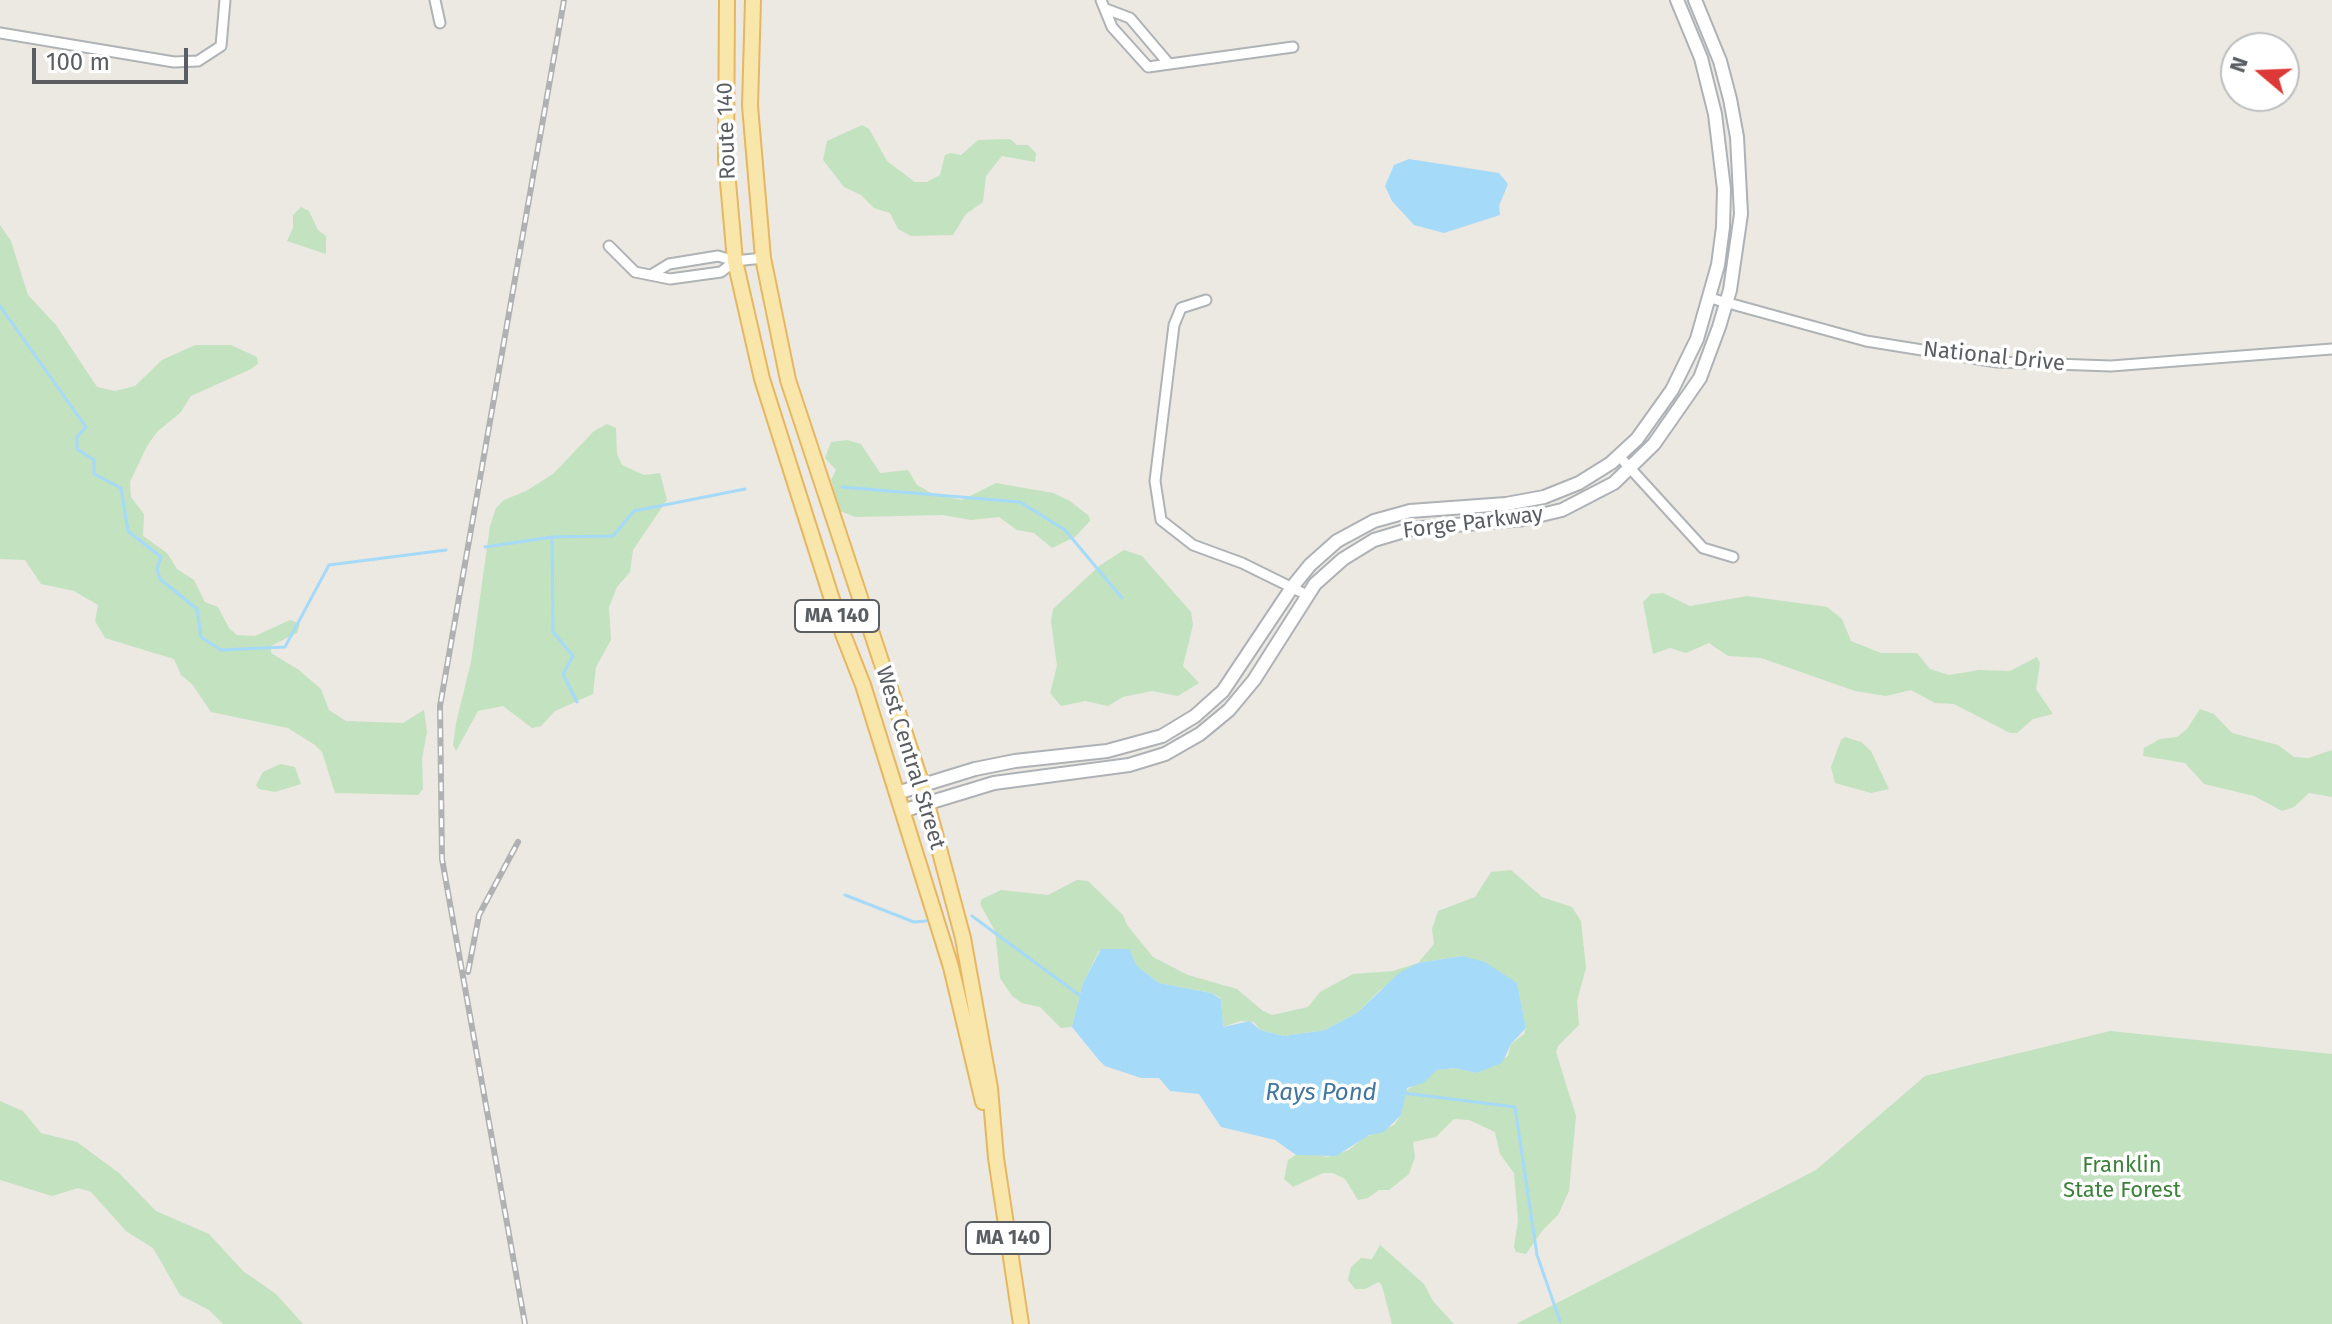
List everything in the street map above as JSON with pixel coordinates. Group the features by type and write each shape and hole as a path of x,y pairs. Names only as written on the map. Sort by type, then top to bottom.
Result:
{"main road":[{"name":"Route 140","path":"727,0 726,159 735,261"},
{"name":"Route 140","path":"753,0 750,106 763,258"},
{"name":"West Central Street","path":"763,258 788,380 922,785 974,989 1021,1324"},
{"name":"West Central Street","path":"735,261 762,379 951,967 995,1153"}],"street":[{"path":"0,33 174,62 198,61 221,46 225,0"},
{"path":"435,0 440,23"},
{"name":"Forge Parkway","path":"897,793 1015,761 1107,751 1162,736 1195,716 1223,691 1293,586 1310,565 1337,541 1374,521 1410,511 1506,504 1544,497 1579,483 1619,456 1637,439 1672,390 1697,339 1710,298 1723,227 1721,152 1701,58 1677,0"},
{"name":"Forge Parkway","path":"902,811 994,783 1129,765 1165,754 1200,734 1229,710 1254,680 1307,595 1343,559 1374,540 1420,527 1524,519 1562,510 1597,494 1654,444 1700,378 1727,302 1741,214 1737,137 1720,61 1695,0"},
{"path":"1103,5 1130,18 1169,64"},
{"path":"1103,5 1112,27 1148,67 1293,47"},
{"path":"609,246 635,272 670,279 721,272 735,261"},
{"path":"650,275 669,264 718,256 735,261 763,258"},
{"name":"National Drive","path":"1710,298 1866,341 1997,362 2111,366 2332,349"},
{"path":"1206,300 1181,308 1174,325 1155,481 1158,509 1171,530 1193,545 1293,586 1307,595"},
{"path":"1619,456 1703,548 1733,557"}],"green space":[{"path":"862,125 869,129 887,161 915,182 927,182 940,175 945,155 961,155 978,140 1010,139 1017,145 1028,145 1036,153 1035,162 1002,156 986,176 983,202 966,214 953,235 911,236 898,229 890,213 874,208 861,195 844,187 823,160 827,141"},
{"path":"301,207 309,211 318,230 326,236 326,254 287,241 293,228 293,215"},
{"path":"0,225 11,241 28,295 56,325 97,387 115,391 135,386 162,360 195,345 231,345 257,357 258,364 251,369 191,396 180,413 157,432 147,446 130,482 131,497 144,514 143,536 167,553 177,569 194,580 205,602 218,607 229,628 237,635 255,636 290,620 300,624 297,633 271,646 271,653 299,670 321,689 329,710 346,721 403,723 424,710 427,732 422,759 423,789 418,795 335,793 322,752 315,745 288,728 211,712 192,684 181,675 174,659 105,638 95,621 98,605 74,591 41,584 25,560 0,559"},
{"path":"607,424 616,428 617,454 622,465 644,475 660,473 667,500 633,550 630,572 617,587 609,607 611,640 596,667 593,694 555,711 541,726 532,728 503,706 478,711 456,751 453,745 456,723 471,662 490,526 496,508 504,500 553,474 594,431"},
{"path":"847,440 861,444 880,473 908,470 917,485 935,495 962,500 996,483 1053,493 1070,501 1089,516 1090,521 1075,537 1052,548 1034,533 1017,530 999,517 971,520 943,515 855,517 840,511 831,480 836,470 825,458 831,442"},
{"path":"1124,550 1142,556 1191,612 1193,625 1183,666 1199,683 1178,696 1152,691 1123,697 1108,706 1085,701 1061,706 1050,693 1057,666 1051,621 1053,609 1099,566"},
{"path":"1663,593 1690,606 1747,596 1827,607 1842,619 1851,641 1881,653 1917,653 1930,669 1949,675 1979,670 2010,671 2037,657 2040,663 2036,689 2053,714 2033,719 2017,733 2010,733 1954,704 1935,703 1911,690 1886,696 1855,691 1761,658 1728,656 1709,643 1686,653 1670,648 1653,654 1643,602 1651,594"},
{"path":"2200,709 2214,714 2232,733 2278,745 2294,757 2309,758 2332,750 2332,797 2309,793 2294,807 2282,811 2254,796 2204,784 2185,763 2143,756 2144,748 2160,739 2177,737 2187,729"},
{"path":"1845,737 1861,742 1871,751 1889,789 1871,793 1835,783 1831,767"},
{"path":"280,764 295,767 301,784 275,792 259,789 256,785 263,772"},
{"path":"1511,870 1542,897 1572,907 1581,921 1586,968 1577,1001 1579,1025 1556,1052 1576,1116 1569,1191 1558,1215 1526,1254 1516,1252 1514,1247 1518,1220 1514,1173 1500,1154 1495,1132 1469,1120 1454,1119 1436,1137 1413,1142 1415,1157 1409,1174 1389,1190 1379,1190 1368,1198 1358,1200 1345,1179 1333,1173 1323,1173 1293,1187 1284,1179 1288,1160 1296,1155 1309,1153 1327,1157 1349,1150 1363,1138 1394,1125 1401,1115 1404,1092 1437,1070 1455,1068 1476,1073 1508,1056 1511,1044 1524,1034 1526,1028 1517,983 1462,956 1418,963 1434,944 1432,929 1438,911 1475,897 1491,872"},
{"path":"1077,880 1088,881 1123,915 1127,925 1153,957 1188,975 1237,989 1272,1015 1308,1007 1320,992 1353,974 1393,971 1418,963 1380,990 1357,1013 1325,1030 1284,1036 1260,1030 1254,1022 1240,1021 1223,1027 1221,998 1211,993 1159,983 1137,966 1131,954 1099,951 1083,983 1072,1027 1061,1028 1040,1007 1022,1003 1012,996 1000,978 995,931 980,904 982,899 1001,890 1048,895"},
{"name":"Franklin State Forest","path":"2110,1031 2332,1054 2332,1324 1516,1324 1816,1170 1925,1076"},
{"path":"0,1101 23,1111 41,1133 77,1142 119,1173 156,1211 209,1234 243,1271 276,1294 303,1324 223,1324 209,1310 180,1295 153,1248 126,1231 91,1192 78,1188 52,1196 0,1180"},
{"path":"1380,1245 1424,1284 1433,1301 1454,1324 1392,1324 1379,1282 1365,1289 1355,1289 1348,1280 1351,1267 1361,1258 1372,1259"}],"water":[{"path":"1409,159 1499,173 1508,184 1499,206 1500,215 1444,233 1414,225 1392,201 1385,186 1394,165"},
{"name":"Rays Pond","path":"1101,949 1129,949 1137,966 1159,983 1211,993 1221,999 1223,1027 1250,1021 1260,1030 1284,1036 1325,1030 1357,1013 1399,973 1418,963 1462,956 1485,962 1517,983 1526,1028 1511,1044 1502,1063 1476,1073 1455,1068 1437,1070 1423,1083 1407,1088 1401,1115 1384,1132 1369,1135 1336,1156 1296,1155 1275,1140 1221,1127 1199,1094 1170,1091 1159,1078 1141,1078 1105,1066 1098,1059 1072,1027 1083,983"}],"waterway":[{"path":"0,306 86,427 77,437 77,449 94,460 94,474 121,488 128,531 161,557 157,569 160,579 197,609 201,637 221,650 285,647 329,565 446,550"},
{"path":"842,487 1020,502 1065,530 1122,598"},
{"path":"485,547 552,537 613,536 634,511 745,489"},
{"path":"552,539 553,632 573,656 563,674 577,702"},
{"path":"845,895 914,922 926,921"},
{"path":"972,916 1082,997"},
{"path":"1403,1093 1515,1107 1537,1255 1560,1321"}],"railway":[{"path":"525,1324 442,859 440,706 564,0"},
{"path":"468,972 479,915 518,842"}]}
